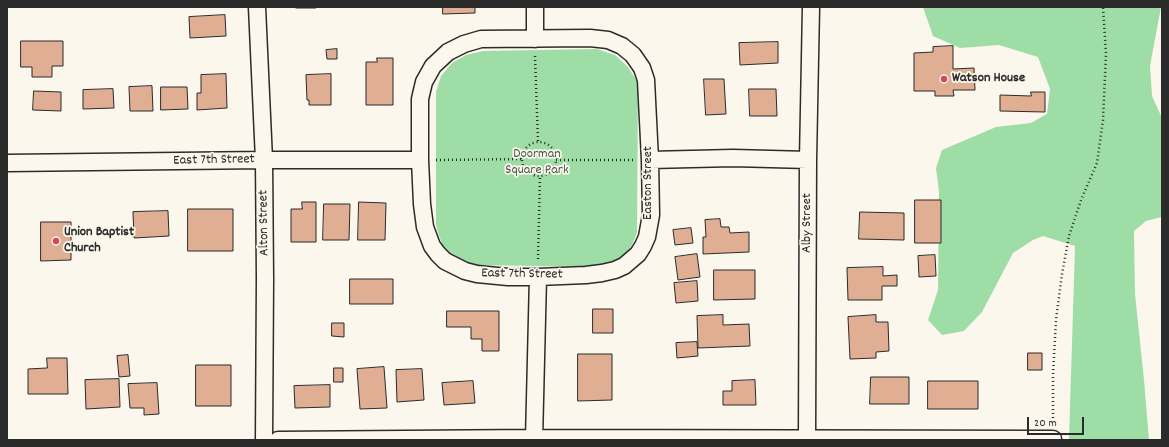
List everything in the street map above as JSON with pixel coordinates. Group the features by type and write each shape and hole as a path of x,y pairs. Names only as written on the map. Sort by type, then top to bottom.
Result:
{"street":[{"name":"Alton Street","path":"257,7 264,160 264,440"},
{"path":"420,160 420,98 424,82 433,66 448,52 461,45 481,39 535,39 535,7"},
{"name":"Alby Street","path":"807,439 808,160 811,7"},
{"name":"Easton Street","path":"535,39 590,38 608,40 622,46 633,54 642,68 646,80 651,215 647,237 638,254 624,266 602,273 571,276"},
{"path":"650,160 733,158 808,160"},
{"name":"East 7th Street","path":"7,163 420,160 422,204 428,237 432,246 446,261 465,271 477,274 508,277 571,276"},
{"path":"534,439 538,277"},
{"path":"278,440 1053,439"}],"path":[{"path":"1053,439 1053,375 1056,320 1062,274 1069,236 1080,200 1097,163 1103,120 1106,54 1103,7"},
{"path":"535,39 538,142"},
{"path":"538,142 548,144 552,148 555,152 556,160 554,168 550,172 540,176 529,173 525,170 522,159 522,154 528,145 538,142"},
{"path":"420,160 522,159"},
{"path":"556,160 650,160"},
{"path":"538,277 540,176"}],"green space":[{"path":"923,7 1161,7 1150,66 1152,96 1162,118 1162,217 1146,221 1134,231 1135,294 1149,440 1069,440 1075,246 1043,236 1033,240 1013,253 982,312 964,331 942,335 928,320 938,290 939,192 936,168 942,150 996,127 1031,123 1047,114 1050,89 1038,57 999,45 960,48 933,36"},
{"name":"Doorman Square Park","path":"597,49 615,55 628,67 638,83 637,232 628,252 612,262 597,267 472,265 457,259 447,251 441,240 436,225 436,92 441,76 452,63 466,55 483,51"}],"building":[{"path":"316,7 316,8 296,8"},
{"path":"443,7 475,7 475,13 443,14"},
{"path":"225,15 226,36 190,38 189,17"},
{"path":"21,41 63,41 63,66 52,66 52,77 32,77 32,67 21,67"},
{"path":"778,42 778,63 740,65 739,43"},
{"name":"Watson House","path":"953,46 953,69 974,68 975,90 953,90 954,96 935,96 935,91 914,91 914,53 933,52 933,47"},
{"path":"337,49 337,59 327,59 326,50"},
{"path":"377,58 393,58 393,105 366,105 366,62 377,62"},
{"path":"226,74 227,108 197,110 197,93 201,93 201,75"},
{"path":"331,74 331,105 309,105 309,100 307,100 306,75"},
{"path":"704,79 724,79 726,114 706,115"},
{"path":"152,86 153,111 130,111 129,87"},
{"path":"161,87 187,87 188,109 161,110"},
{"path":"113,89 114,108 83,109 83,90"},
{"path":"749,89 776,89 777,116 750,116"},
{"path":"34,91 61,92 61,111 33,110"},
{"path":"1031,92 1045,92 1045,112 1000,111 1000,95 1031,96"},
{"path":"915,200 941,200 941,243 915,243"},
{"path":"302,202 316,202 316,242 291,242 291,209 302,209"},
{"path":"359,202 386,203 385,240 358,240"},
{"path":"324,204 350,204 349,240 323,240"},
{"path":"188,209 233,209 233,251 188,251"},
{"path":"168,211 169,236 134,238 133,212"},
{"path":"860,212 904,213 904,240 859,239"},
{"path":"720,219 721,227 729,227 730,233 749,232 749,252 703,254 703,237 706,237 705,220"},
{"name":"Union Baptist Church","path":"41,222 71,222 71,260 41,261"},
{"path":"691,228 693,243 675,245 673,230"},
{"path":"697,254 700,277 678,280 675,257"},
{"path":"935,255 936,276 919,277 918,256"},
{"path":"883,267 883,276 897,275 897,286 882,286 882,300 848,300 847,268"},
{"path":"714,270 755,270 755,299 714,300"},
{"path":"350,279 393,279 393,304 350,304"},
{"path":"697,281 698,301 676,303 674,283"},
{"path":"593,309 613,309 613,333 593,333"},
{"path":"447,311 499,311 499,351 482,351 482,339 471,339 471,327 447,327"},
{"path":"723,315 723,325 749,324 750,346 698,348 697,316"},
{"path":"876,315 876,322 888,322 889,351 876,352 876,358 850,359 848,317"},
{"path":"332,323 344,323 344,337 332,336"},
{"path":"697,342 698,356 677,358 676,343"},
{"path":"1028,353 1042,353 1042,370 1028,370"},
{"path":"578,354 612,354 612,400 578,401"},
{"path":"128,355 130,376 119,377 117,356"},
{"path":"47,358 67,358 68,394 28,394 28,369 47,368"},
{"path":"196,365 231,365 231,406 196,406"},
{"path":"384,367 387,408 360,409 357,369"},
{"path":"334,368 343,368 343,382 334,382"},
{"path":"422,369 424,400 397,402 396,370"},
{"path":"871,377 909,377 909,404 870,404"},
{"path":"119,379 120,407 86,409 85,380"},
{"path":"755,380 756,405 723,405 723,391 732,391 732,381"},
{"path":"473,381 475,403 444,405 442,383"},
{"path":"928,381 978,381 978,409 928,409"},
{"path":"157,383 159,414 144,415 144,408 130,408 128,384"},
{"path":"330,385 330,407 295,408 294,386"}],"place":[{"name":"Watson House","path":"944,79"},
{"name":"Union Baptist Church","path":"56,241"}]}
